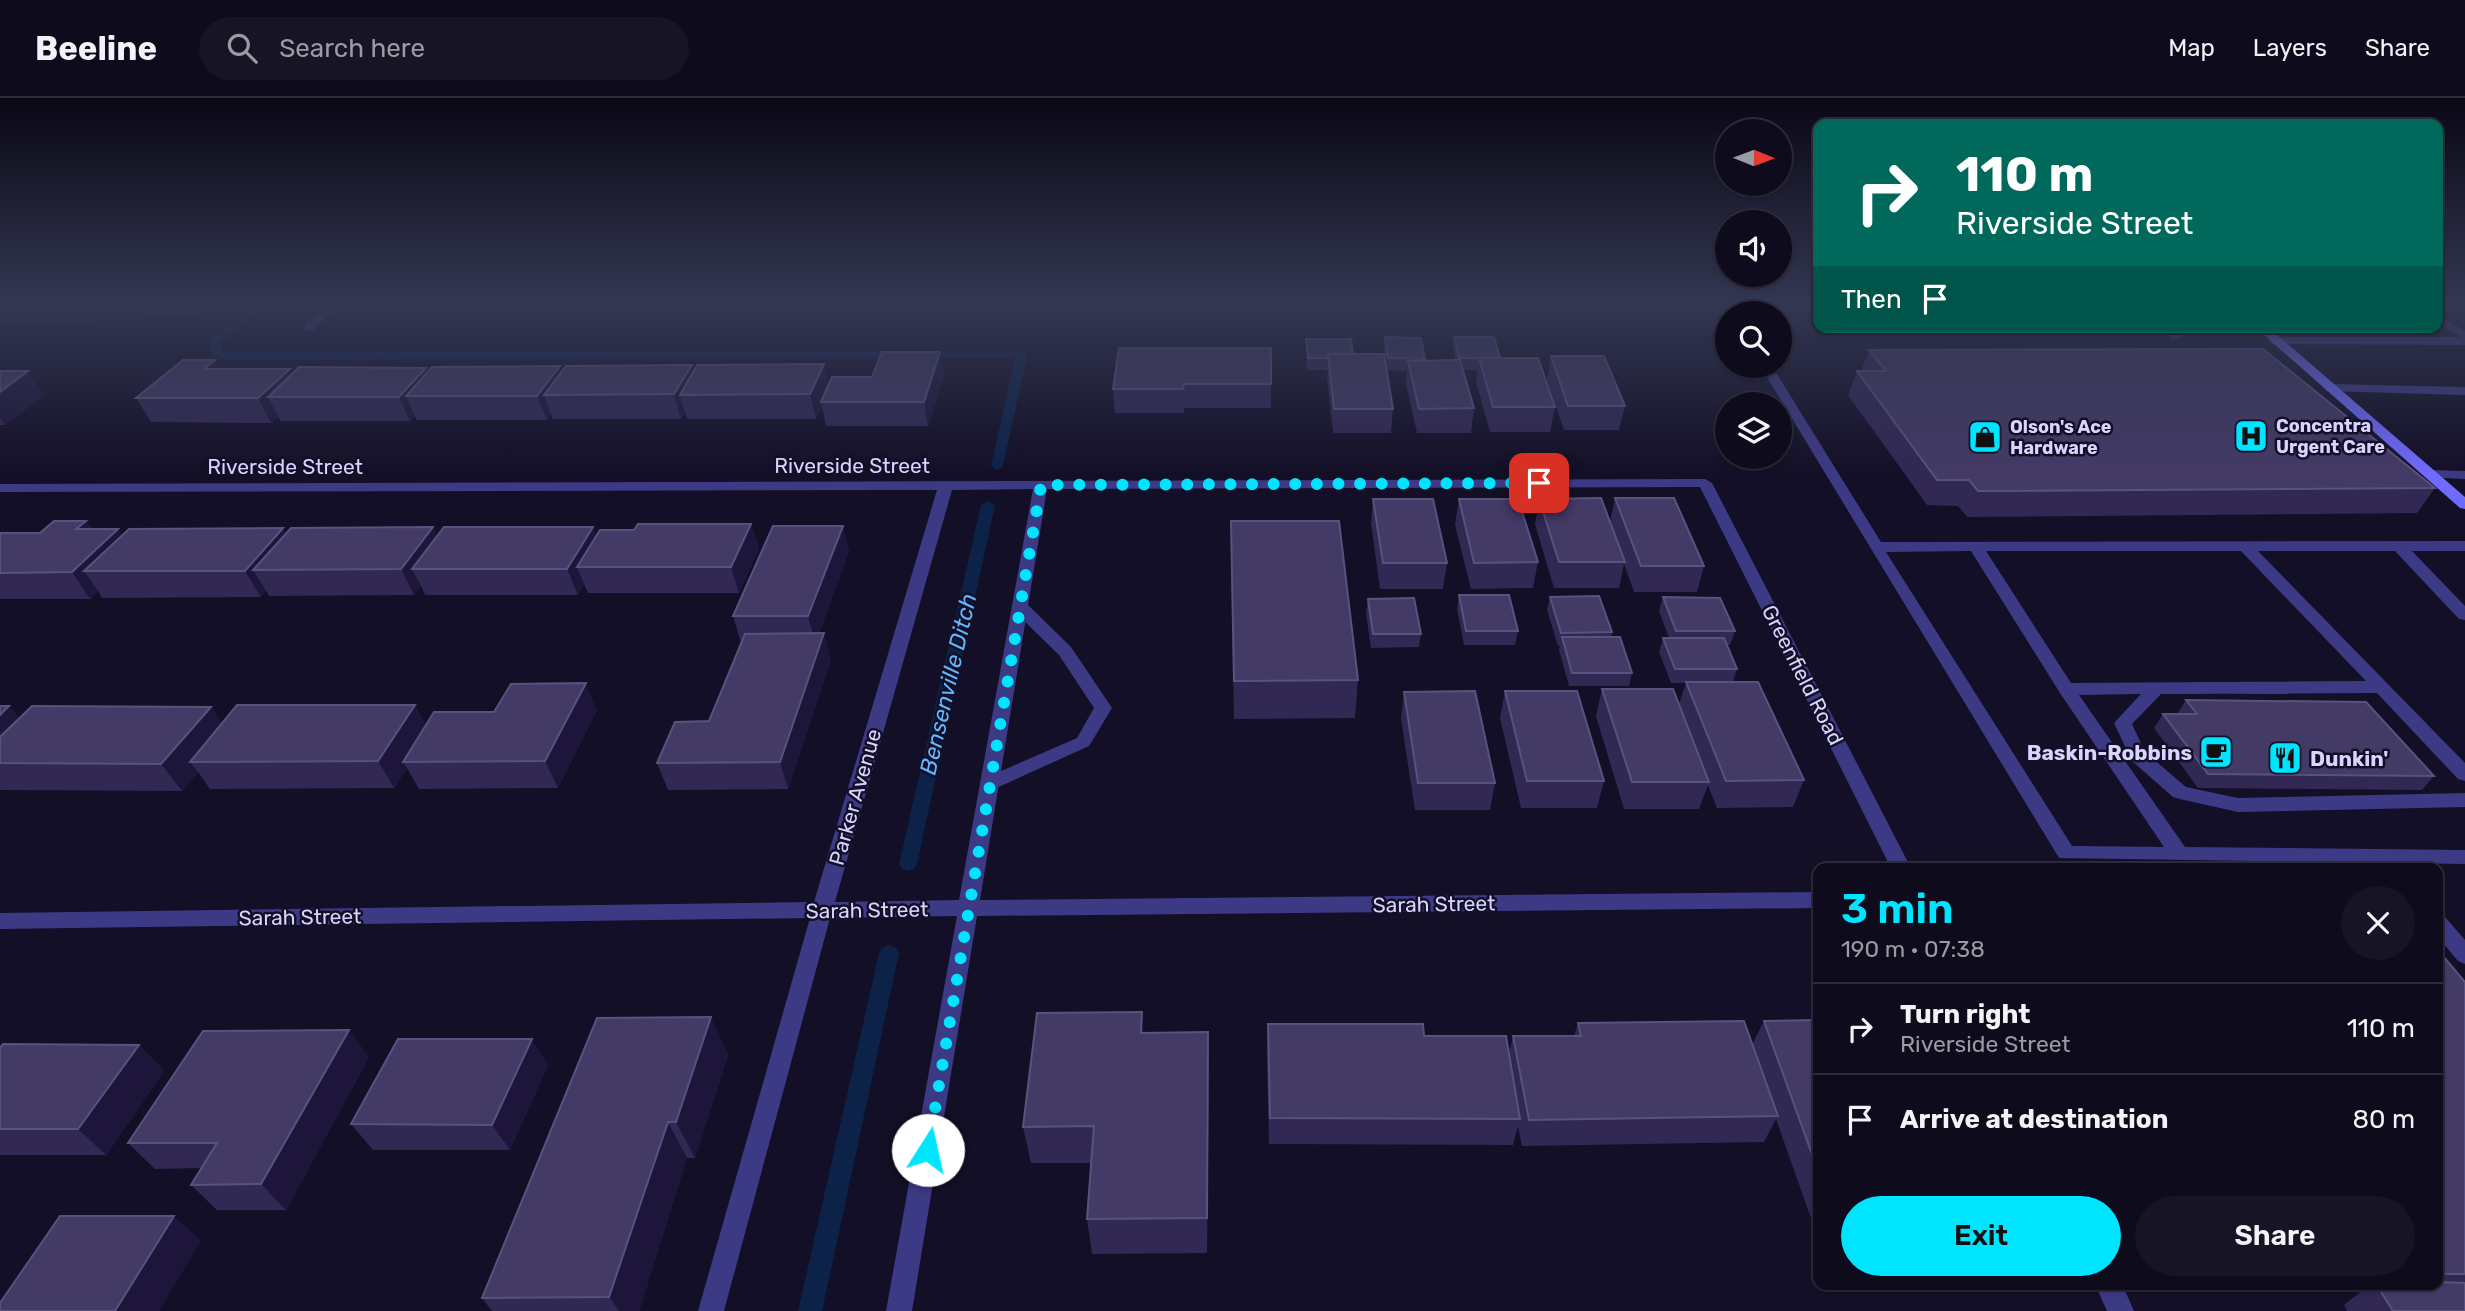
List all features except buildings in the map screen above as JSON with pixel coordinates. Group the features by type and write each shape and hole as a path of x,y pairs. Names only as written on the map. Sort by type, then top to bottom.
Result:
{"main road":[{"path":"2298,360 2465,505"}],"street":[{"path":"1773,378 2066,853 2179,854 2386,862 2465,857"},
{"path":"2331,388 2465,391"},
{"path":"2429,474 2465,475"},
{"name":"Riverside Street","path":"0,488 1705,483"},
{"name":"Greenfield Road","path":"1705,483 1898,863"},
{"name":"Parker Avenue","path":"711,1311 822,911 946,485"},
{"path":"900,1311 971,908 1041,485"},
{"path":"2399,546 2465,615"},
{"path":"1876,547 2465,546"},
{"path":"1976,547 2066,689 2179,854"},
{"path":"2245,547 2465,774"},
{"path":"992,783 1083,742 1103,708 1065,652 1021,608"},
{"path":"2066,689 2382,687"},
{"path":"2157,688 2123,723 2138,756 2180,792 2238,805 2465,800"},
{"name":"Sarah Street","path":"0,921 1813,900"},
{"path":"2443,929 2465,955"},
{"path":"2111,1290 2121,1311"}],"waterway":[{"name":"Bensenville Ditch","path":"997,466 1020,360"},
{"name":"Bensenville Ditch","path":"908,864 988,505"},
{"name":"Bensenville Ditch","path":"810,1311 889,953"}],"place":[{"name":"Concentra Urgent Care","path":"2251,436"},
{"name":"Olson's Ace Hardware","path":"1985,437"},
{"name":"Baskin-Robbins","path":"2216,752"},
{"name":"Dunkin'","path":"2285,758"}],"route":[{"path":"928,1150 1041,485 1539,483"}]}
